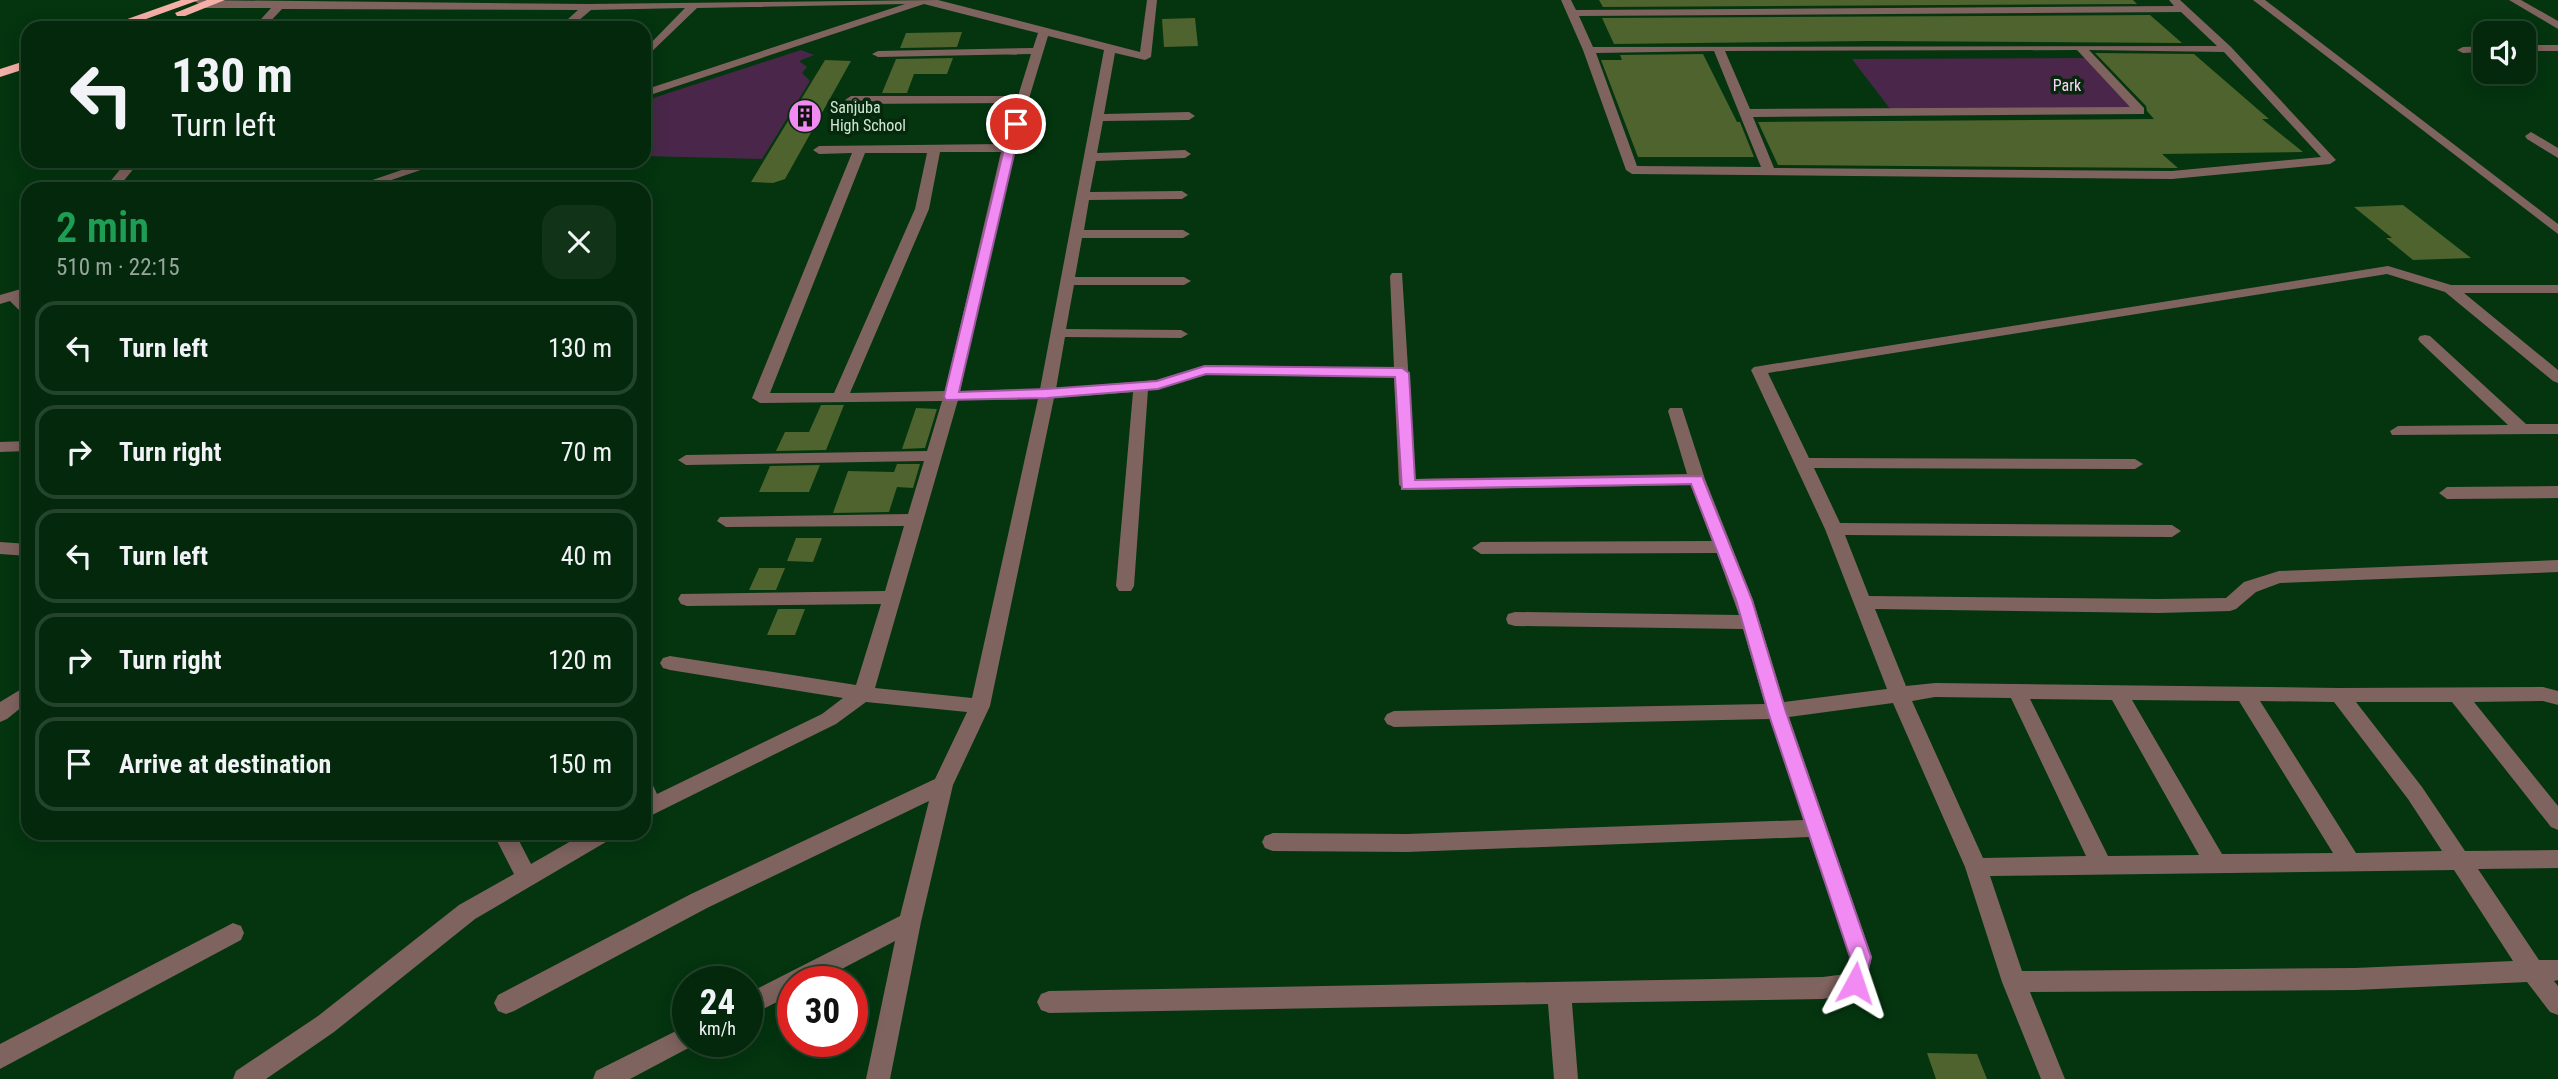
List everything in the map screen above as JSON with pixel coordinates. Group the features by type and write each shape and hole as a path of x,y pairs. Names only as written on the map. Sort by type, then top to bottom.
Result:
{"highway":[{"path":"132,21 198,2 219,0"},
{"path":"152,21 198,2"},
{"path":"0,63 21,56"},
{"path":"0,73 21,66"}],"street":[{"path":"198,2 588,7 928,1 1145,57 1152,0"},
{"path":"1566,0 1588,50 1632,170 2172,175 2330,160 2227,49 2175,0"},
{"path":"2259,0 2558,230"},
{"path":"2514,0 2558,26"},
{"path":"651,92 928,1"},
{"path":"651,49 695,4"},
{"path":"265,21 280,5"},
{"path":"571,21 588,7"},
{"path":"1572,13 2186,9"},
{"path":"651,799 829,719 863,694 951,397 1008,148 1044,31"},
{"path":"1588,50 2080,47 2227,49"},
{"path":"1746,113 2140,111 2080,47"},
{"path":"878,1079 910,922 943,785 980,706 1047,394 1110,48"},
{"path":"1718,48 1769,172"},
{"path":"2536,48 2558,48"},
{"path":"2463,50 2473,50"},
{"path":"878,54 1038,51"},
{"path":"851,100 1023,99"},
{"path":"1097,118 1189,116"},
{"path":"2531,136 2558,153"},
{"path":"819,150 1008,148"},
{"path":"840,398 922,209 934,149"},
{"path":"860,150 760,398 1047,394 1158,385 1205,370 1402,373"},
{"path":"1090,157 1185,154"},
{"path":"116,182 128,168"},
{"path":"386,182 402,168"},
{"path":"376,182 420,168"},
{"path":"1083,197 1182,195"},
{"path":"1076,234 1184,234"},
{"path":"2053,1079 2014,982 1976,867 1900,696 1834,529 1759,370 2388,270 2450,289 2558,289"},
{"path":"1397,276 1407,485 1697,479"},
{"path":"1067,281 1184,281"},
{"path":"2450,289 2558,378"},
{"path":"1058,333 1181,334"},
{"path":"2425,339 2522,429"},
{"path":"1125,586 1141,386"},
{"path":"1049,1002 1823,988 1855,983 1861,957 1777,712 1751,622 1697,479 1676,411"},
{"path":"2398,431 2558,429"},
{"path":"0,447 21,446"},
{"path":"686,460 933,456"},
{"path":"1802,464 2136,464"},
{"path":"2447,493 2558,492"},
{"path":"726,521 915,520"},
{"path":"1834,529 2172,531"},
{"path":"1482,548 1723,547"},
{"path":"0,548 21,550"},
{"path":"1863,602 2159,606 2230,604 2250,587 2279,577 2558,566"},
{"path":"687,599 892,597"},
{"path":"1515,619 1751,622"},
{"path":"670,663 863,694 980,706"},
{"path":"1394,719 1777,712 1935,690 2339,695 2543,694 2558,698"},
{"path":"2017,691 2102,866"},
{"path":"2118,692 2216,864"},
{"path":"2245,694 2351,863"},
{"path":"2457,694 2558,821"},
{"path":"2339,695 2415,793 2532,970 2558,1004"},
{"path":"0,714 21,696"},
{"path":"506,1003 699,901 943,785"},
{"path":"1273,842 1407,844 1817,828"},
{"path":"508,840 526,876"},
{"path":"245,1079 326,1024 467,912 590,840"},
{"path":"1976,867 2558,859"},
{"path":"824,966 910,922"},
{"path":"0,1057 233,933"},
{"path":"2014,982 2355,979 2558,970"},
{"path":"1559,993 1566,1079"},
{"path":"605,1079 672,1044"}],"green space":[{"path":"801,50 814,55 799,61 807,67 802,73 810,81 762,159 651,156 651,99"},
{"name":"Park","path":"2092,58 2140,111 1894,114 1852,59"}],"building":[{"path":"1599,0 2133,0 2137,4 1603,7"},
{"path":"2150,15 2182,43 1870,41 1614,44 1602,18"},
{"path":"1195,18 1198,46 1164,47 1162,19"},
{"path":"962,32 957,47 900,48 906,33"},
{"path":"2095,53 2194,54 2269,119 2262,119 2303,152 2162,154 2178,168 1778,165 1758,122 2154,119 2146,106"},
{"path":"1703,54 1737,122 1740,122 1754,157 1638,157 1601,60 1622,60 1620,55"},
{"path":"953,58 947,74 914,74 907,93 882,93 896,59"},
{"path":"825,60 851,61 785,179 773,183 751,182"},
{"path":"2403,205 2471,258 2413,260 2386,238 2392,238 2354,207"},
{"path":"821,405 844,405 826,450 776,451 785,432 809,432"},
{"path":"916,408 937,409 925,448 902,449"},
{"path":"897,464 920,464 913,488 897,487 889,512 833,513 848,471 894,472"},
{"path":"820,465 809,492 759,492 770,466"},
{"path":"796,538 822,538 813,562 787,561"},
{"path":"759,568 785,568 776,590 749,590"},
{"path":"778,609 805,609 795,635 767,635"},
{"path":"1927,1053 1977,1054 1987,1079 1936,1079"}],"place":[{"name":"Sanjuba High School","path":"805,116"}],"route":[{"path":"1016,124 1007,150 951,397 1047,394 1158,385 1188,373 1205,370 1402,373 1407,485 1697,479 1744,600 1777,712 1861,957 1855,983"}]}
